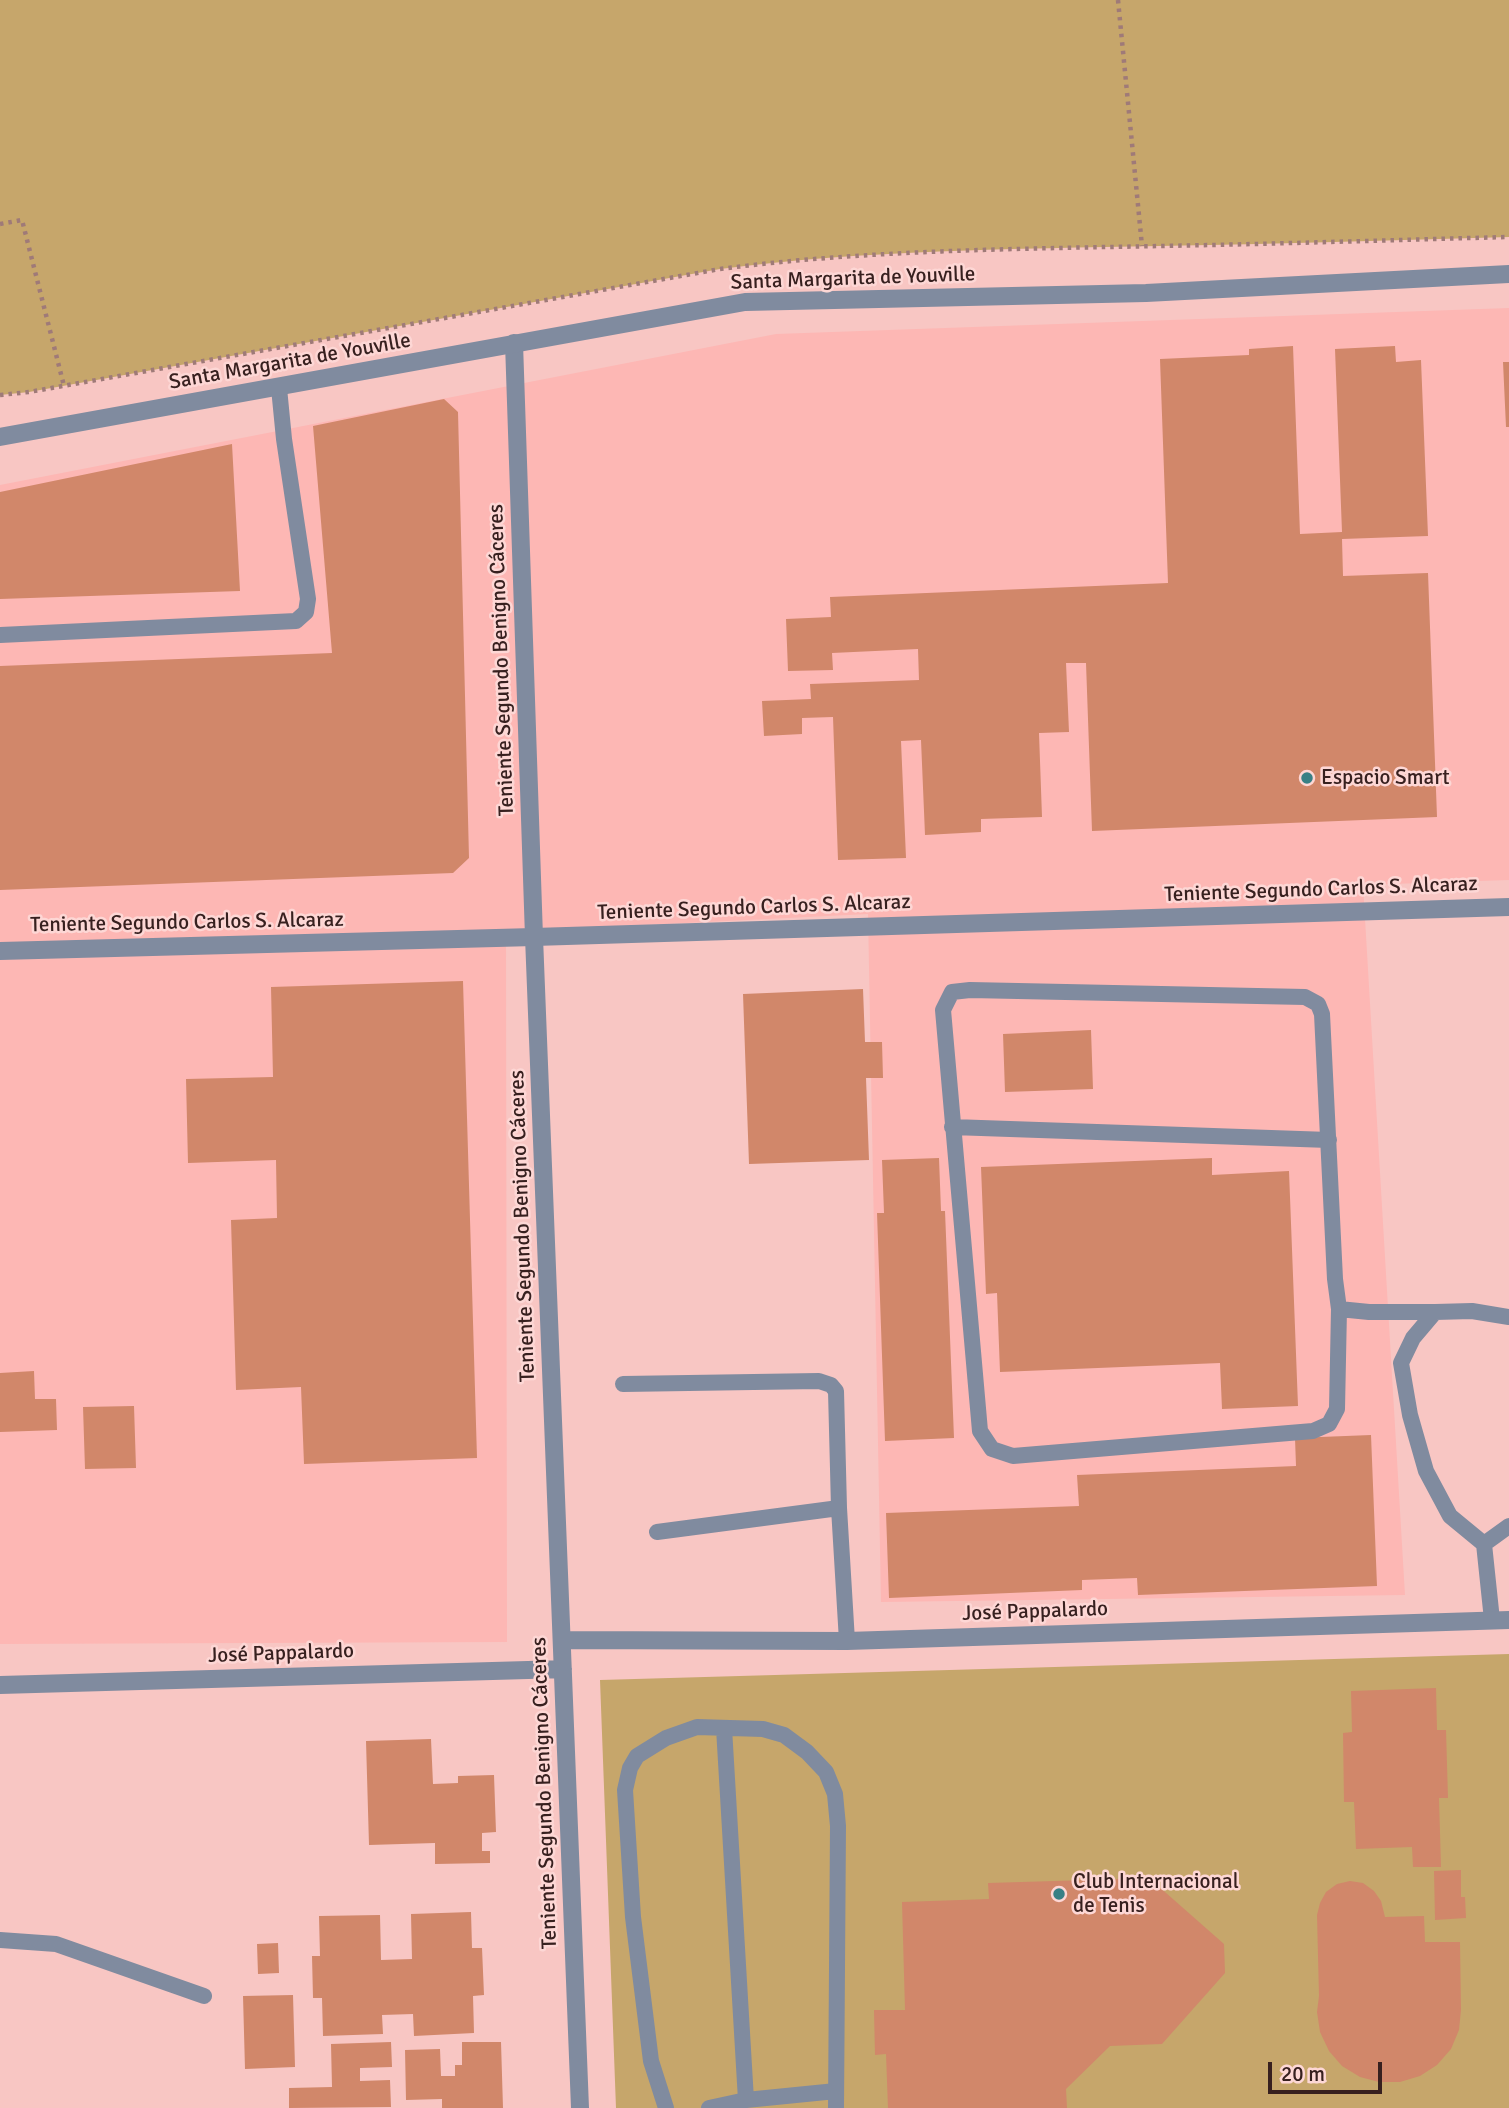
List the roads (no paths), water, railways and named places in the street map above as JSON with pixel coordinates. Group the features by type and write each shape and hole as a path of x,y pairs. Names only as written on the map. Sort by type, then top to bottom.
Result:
{"street":[{"name":"Santa Margarita de Youville","path":"0,437 745,302 1146,293 1509,274"},
{"name":"Teniente Segundo Benigno Cáceres","path":"514,343 534,937 580,2108"},
{"name":"Teniente Segundo Carlos S. Alcaraz","path":"0,951 1509,907"},
{"name":"José Pappalardo","path":"562,1640 847,1641 1500,1620"},
{"name":"José Pappalardo","path":"0,1685 563,1669"}],"lane":[{"path":"0,635 296,621 306,612 308,599 279,388"},
{"path":"970,990 1306,997 1318,1004 1322,1014 1329,1140 1335,1279 1339,1309 1337,1409 1329,1424 1313,1431 1013,1455 992,1449 980,1431 952,1127 943,1010 953,992 970,990"},
{"path":"952,1127 1329,1140"},
{"path":"1339,1309 1369,1312 1472,1311 1509,1317"},
{"path":"1435,1311 1413,1338 1401,1363 1410,1415 1426,1471 1450,1516 1484,1544 1500,1620"},
{"path":"623,1384 819,1381 831,1385 836,1391 838,1406 839,1508 847,1641"},
{"path":"657,1532 839,1508"},
{"path":"1484,1544 1509,1526"},
{"path":"666,2108 651,2061 633,1917 625,1790 630,1768 637,1756 666,1738 696,1727 763,1729 784,1735 807,1752 826,1772 835,1794 838,1826 836,2108"},
{"path":"724,1728 746,2099"},
{"path":"0,1940 56,1944 204,1996"},
{"path":"709,2108 746,2099 835,2091"}],"place":[{"name":"Espacio Smart","path":"1307,778"},
{"name":"Club Internacional de Tenis","path":"1059,1894"}]}
